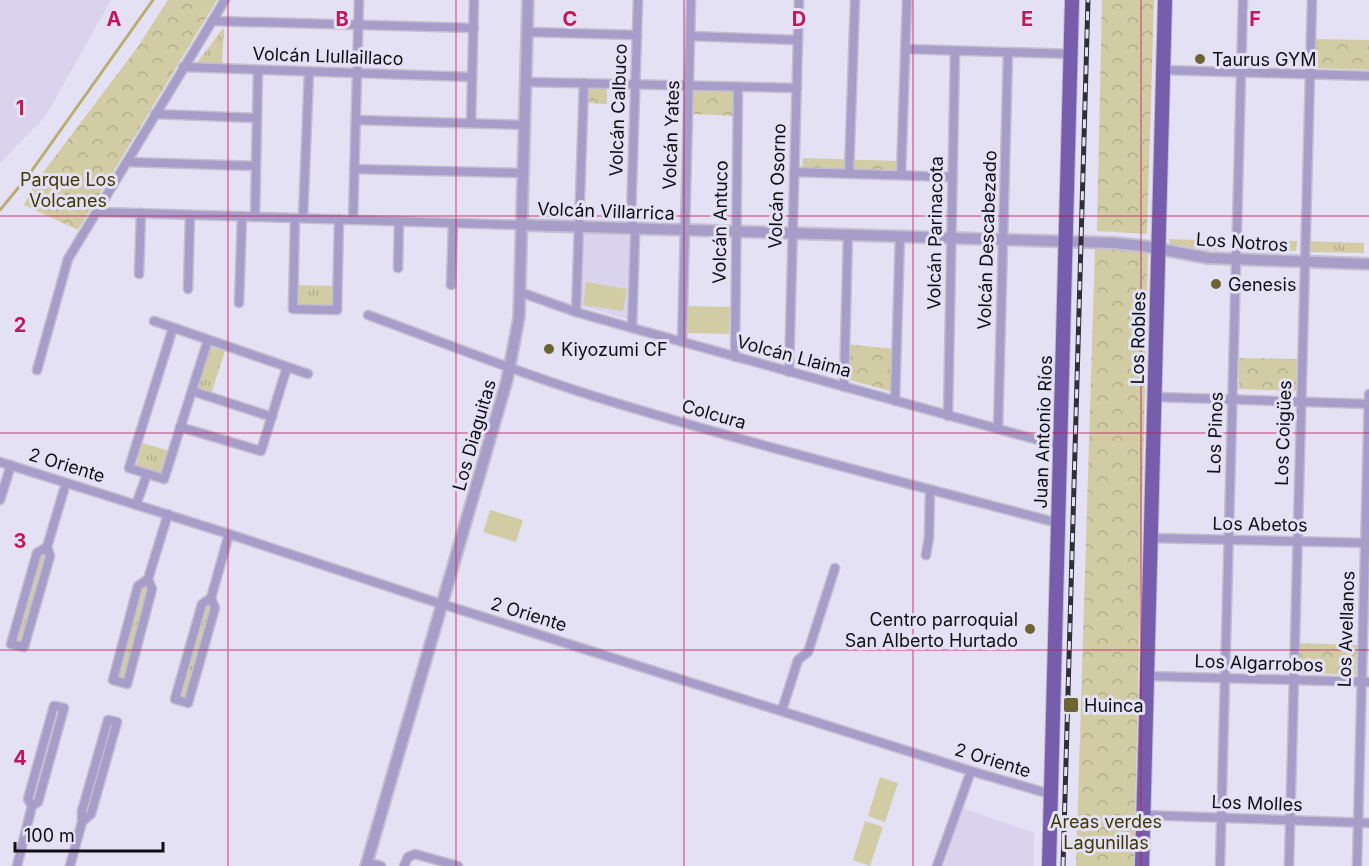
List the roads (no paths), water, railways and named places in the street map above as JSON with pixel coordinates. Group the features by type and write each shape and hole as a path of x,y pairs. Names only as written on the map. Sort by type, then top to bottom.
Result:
{"main road":[{"name":"Juan Antonio Ríos","path":"1049,866 1072,0"},
{"name":"Los Robles","path":"1142,866 1164,0"}],"street":[{"path":"37,370 69,259 225,0"},
{"path":"353,220 359,0"},
{"path":"471,123 474,0"},
{"name":"Los Diaguitas","path":"367,864 510,367 518,330 528,0"},
{"name":"Volcán Calbuco","path":"632,328 635,236 631,217 638,0"},
{"name":"Volcán Yates","path":"682,342 691,0"},
{"name":"Volcán Osorno","path":"789,372 799,0"},
{"path":"849,173 855,0"},
{"path":"901,175 907,0"},
{"name":"Los Pinos","path":"1220,866 1243,0"},
{"name":"Los Coigües","path":"1289,866 1312,0"},
{"path":"212,21 474,28"},
{"path":"527,32 637,35"},
{"path":"690,36 798,40"},
{"path":"906,49 1071,54"},
{"name":"Volcán Parinacota","path":"948,416 955,51"},
{"name":"Volcán Descabezado","path":"998,429 1008,52"},
{"name":"Volcán Llullaillaco","path":"183,67 472,77"},
{"path":"255,217 258,70"},
{"path":"1163,70 1369,76"},
{"path":"309,72 293,309 337,310 339,219"},
{"path":"526,81 797,88"},
{"path":"576,312 584,83"},
{"name":"Volcán Antuco","path":"735,357 738,87"},
{"path":"155,114 257,118"},
{"path":"356,120 525,125"},
{"path":"126,162 256,166"},
{"path":"354,169 524,173"},
{"path":"794,172 952,177"},
{"name":"Volcán Villarrica","path":"96,212 1114,243"},
{"path":"139,274 141,213"},
{"path":"188,289 190,215"},
{"path":"239,303 242,216"},
{"path":"398,268 399,221"},
{"path":"452,285 453,223"},
{"path":"844,387 848,234"},
{"path":"895,401 900,236"},
{"name":"Los Notros","path":"1114,243 1158,248 1198,257 1369,264"},
{"name":"Volcán Llaima","path":"520,292 576,312 632,328 1060,446"},
{"name":"Colcura","path":"368,315 510,367 624,405 930,491 1058,523"},
{"path":"154,321 308,374"},
{"path":"173,328 129,468 164,479 208,340"},
{"path":"180,427 261,452 287,367"},
{"path":"192,391 272,417"},
{"name":"Los Avellanos","path":"1357,866 1365,682 1369,394"},
{"path":"1155,398 1369,404"},
{"name":"2 Oriente","path":"0,462 168,514 442,604 1050,794"},
{"path":"0,500 11,465"},
{"path":"136,505 147,474"},
{"path":"46,547 50,556 24,647 11,644 37,553 46,547 66,483"},
{"path":"926,555 929,537 930,491"},
{"path":"148,579 152,589 127,684 113,680 138,586 148,579 168,514"},
{"path":"211,598 202,604 175,699 188,703 215,608 211,598 229,534"},
{"name":"Los Abetos","path":"1151,538 1367,543"},
{"path":"782,710 798,660 808,652 835,568"},
{"name":"Los Algarrobos","path":"1147,676 1365,682"},
{"path":"18,866 32,806 28,799 54,706 64,708 38,802 32,806"},
{"path":"70,866 82,822 82,811 108,720 117,722 91,814 82,822"},
{"path":"937,866 971,771"},
{"name":"Los Molles","path":"1143,815 1369,823"},
{"path":"404,866 408,857 415,854 458,866"},
{"path":"367,864 381,866"}],"waterway":[{"path":"0,210 28,176 153,0"}],"railway":[{"path":"1063,866 1088,0"}],"place":[{"name":"Taurus GYM","path":"1200,59"},
{"name":"Genesis","path":"1216,284"},
{"name":"Kiyozumi CF","path":"549,349"},
{"name":"Centro parroquial San Alberto Hurtado","path":"1030,629"},
{"name":"Huinca","path":"1071,705"}],"park label":[{"name":"Parque Los Volcanes","path":"68,189"},
{"name":"Areas verdes Lagunillas","path":"1106,831"}]}
